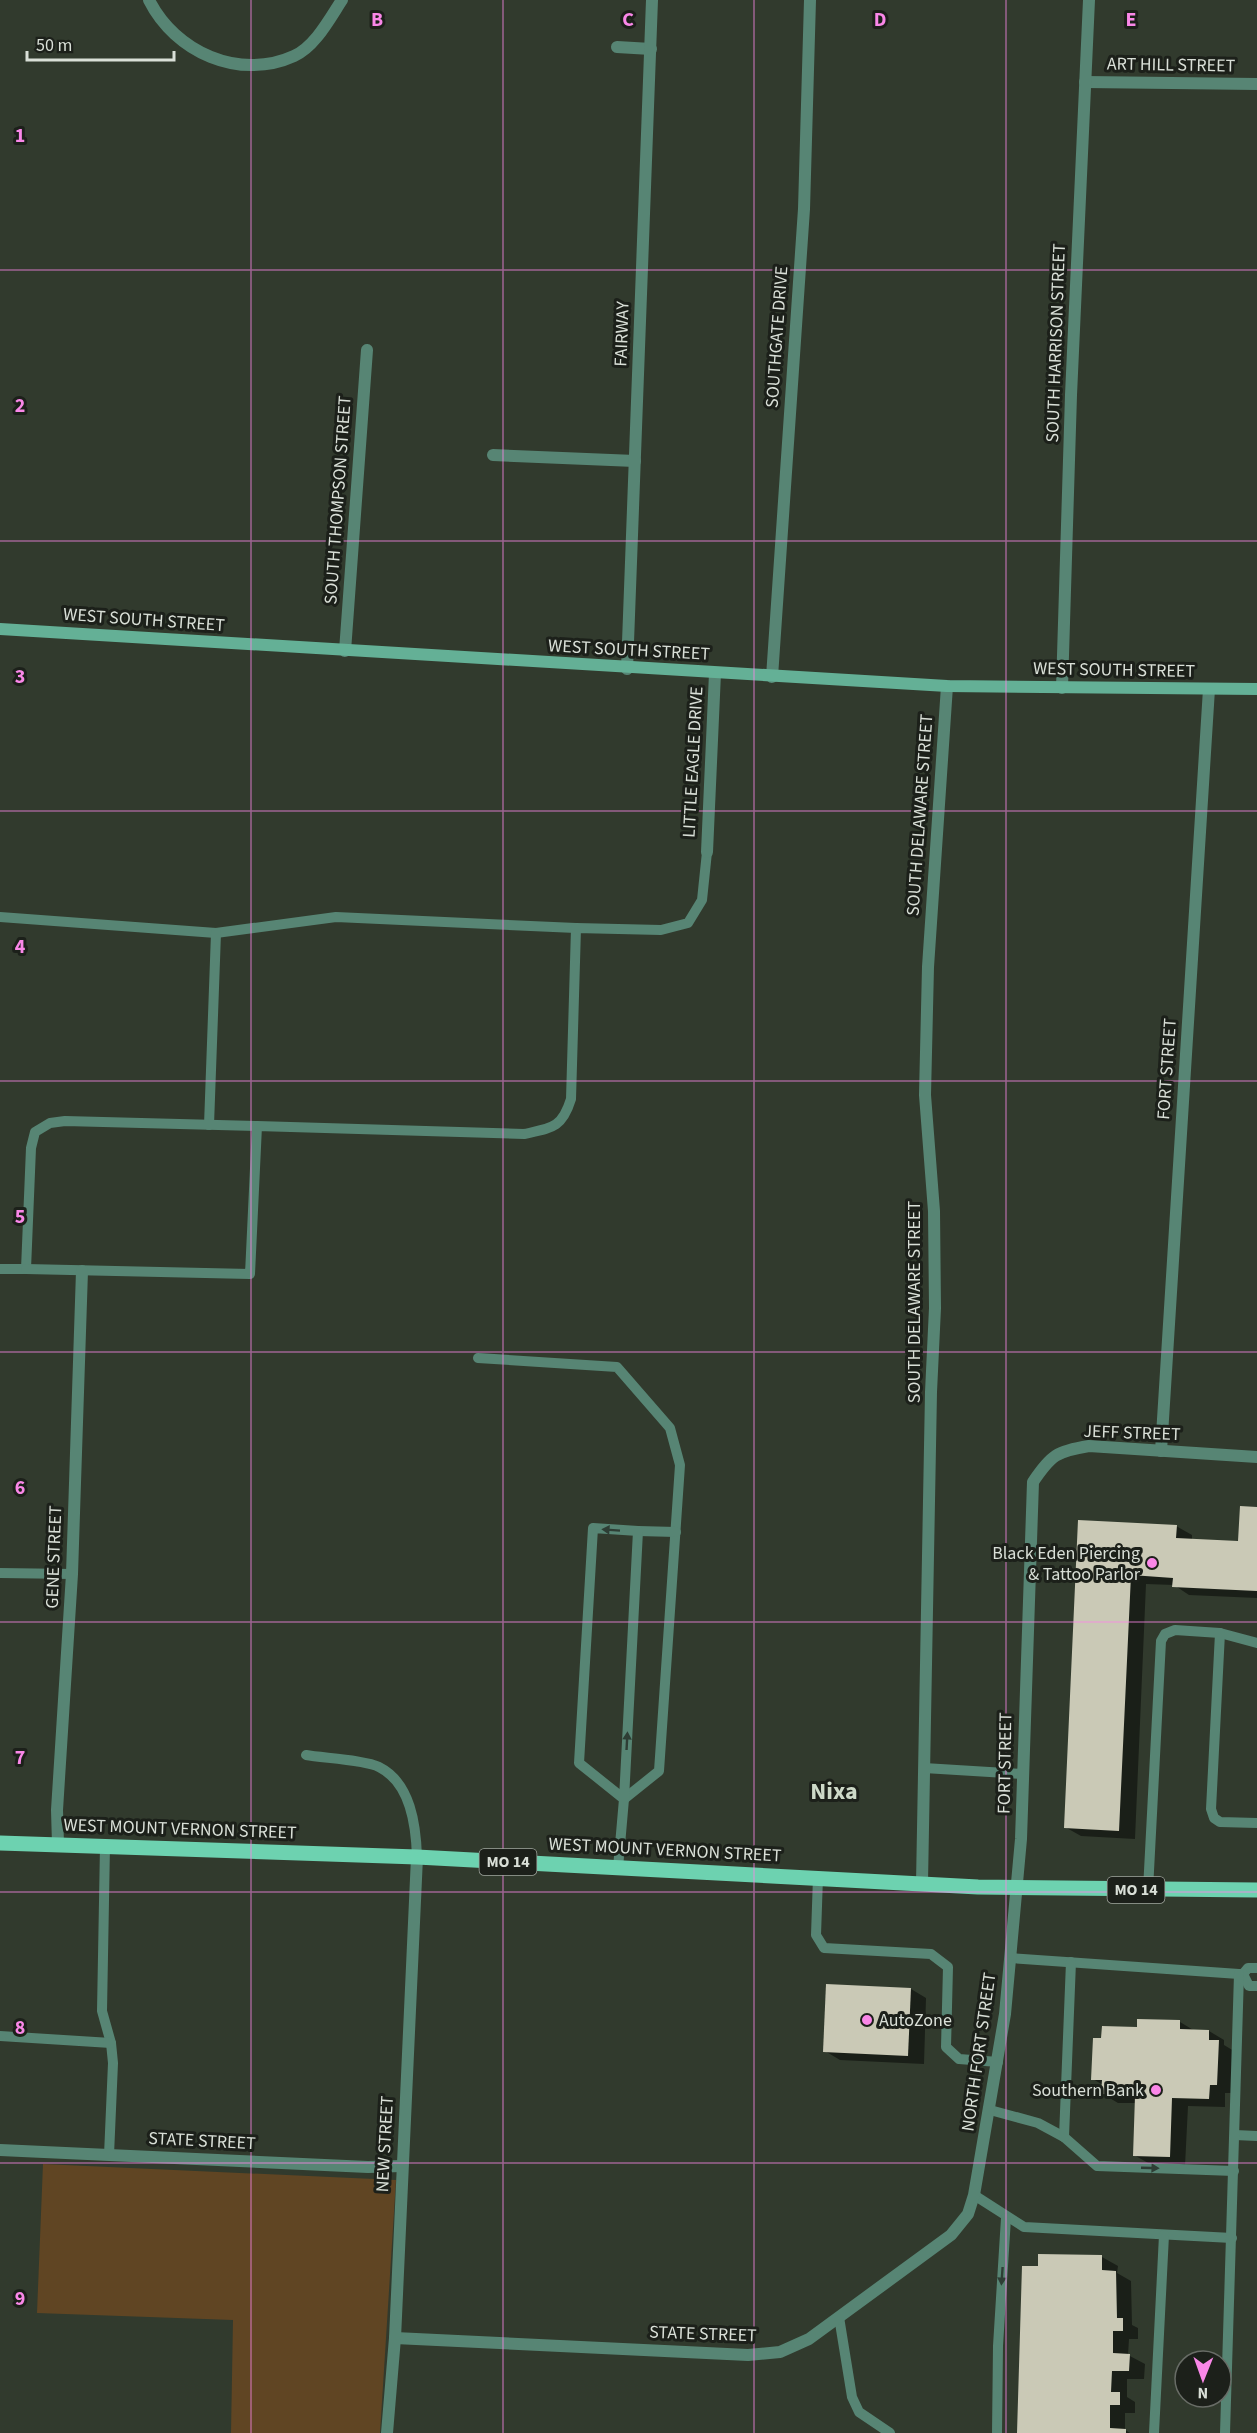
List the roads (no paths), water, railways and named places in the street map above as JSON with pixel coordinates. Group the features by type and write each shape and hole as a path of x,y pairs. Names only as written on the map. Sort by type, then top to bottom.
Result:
{"main road":[{"name":"WEST MOUNT VERNON STREET","path":"0,1843 417,1857 1015,1888 1257,1890"}],"street":[{"path":"149,0 165,27 180,41 200,53 226,62 251,65 296,56 314,40 342,0"},
{"name":"FAIRWAY","path":"627,669 652,0"},
{"name":"SOUTHGATE DRIVE","path":"772,677 804,209 810,0"},
{"name":"SOUTH HARRISON STREET","path":"1062,688 1071,395 1089,0"},
{"path":"617,47 651,49"},
{"name":"ART HILL STREET","path":"1085,82 1257,84"},
{"name":"SOUTH THOMPSON STREET","path":"345,651 367,351"},
{"path":"493,455 635,460"},
{"name":"WEST SOUTH STREET","path":"0,629 627,669 947,686 1257,689"},
{"name":"LITTLE EAGLE DRIVE","path":"707,852 715,673"},
{"name":"SOUTH DELAWARE STREET","path":"922,1883 931,1392 935,1308 934,1211 925,1095 928,967 947,686"},
{"name":"FORT STREET","path":"1161,1451 1209,689"},
{"name":"GENE STREET","path":"58,1844 57,1810 72,1574 82,1271"},
{"name":"JEFF STREET","path":"1026,1639 1033,1482 1048,1460 1064,1450 1089,1446 1257,1457"},
{"name":"FORT STREET","path":"1015,1888 1021,1839 1026,1639"},
{"name":"NEW STREET","path":"387,2433 395,2338 417,1857"},
{"name":"NORTH FORT STREET","path":"964,2219 974,2195 998,2062 1010,1958 1015,1888"},
{"name":"STATE STREET","path":"0,2150 368,2167 402,2166"},
{"name":"STATE STREET","path":"395,2338 756,2355 795,2347 946,2240 964,2219"}],"lane":[{"path":"0,917 216,933 336,917 661,930 688,923 702,900 707,852"},
{"path":"26,1269 31,1148 35,1132 50,1123 65,1121 524,1134 558,1125 566,1115 571,1099 576,928"},
{"path":"209,1125 216,933"},
{"path":"0,1269 250,1274 257,1126"},
{"path":"478,1358 616,1367 670,1428 680,1465 659,1771 624,1799"},
{"path":"624,1799 579,1762 593,1528 676,1532"},
{"path":"618,1868 624,1799 638,1531"},
{"path":"0,1572 72,1574"},
{"path":"1148,1890 1161,1641 1165,1634 1175,1630 1220,1633 1257,1643"},
{"path":"1220,1633 1211,1809 1214,1818 1220,1822 1257,1823"},
{"path":"306,1755 379,1767 397,1784 409,1803 416,1825 417,1857"},
{"path":"924,1768 1023,1774"},
{"path":"105,1846 102,2011 111,2043 113,2063 109,2155"},
{"path":"818,1877 816,1935 824,1948 931,1954 948,1967 946,2046 959,2059 998,2062"},
{"path":"1010,1958 1241,1974 1248,1968 1257,1968"},
{"path":"1064,2137 1071,1962"},
{"path":"1241,1974 1249,1986 1257,1986"},
{"path":"1225,2433 1241,1974"},
{"path":"0,2036 111,2043"},
{"path":"990,2110 1038,2123 1064,2137 1097,2166 1234,2171"},
{"path":"1235,2135 1257,2136"},
{"path":"974,2195 1006,2218 1024,2227 1232,2238"},
{"path":"997,2433 998,2346 1006,2218"},
{"path":"1154,2433 1164,2235"},
{"path":"839,2317 852,2397 859,2412 890,2433"}],"place":[{"name":"Black Eden Piercing & Tattoo Parlor","path":"1152,1563"},
{"name":"AutoZone","path":"867,2020"},
{"name":"Southern Bank","path":"1156,2090"}],"district":[{"name":"Nixa","path":"834,1791"}]}
